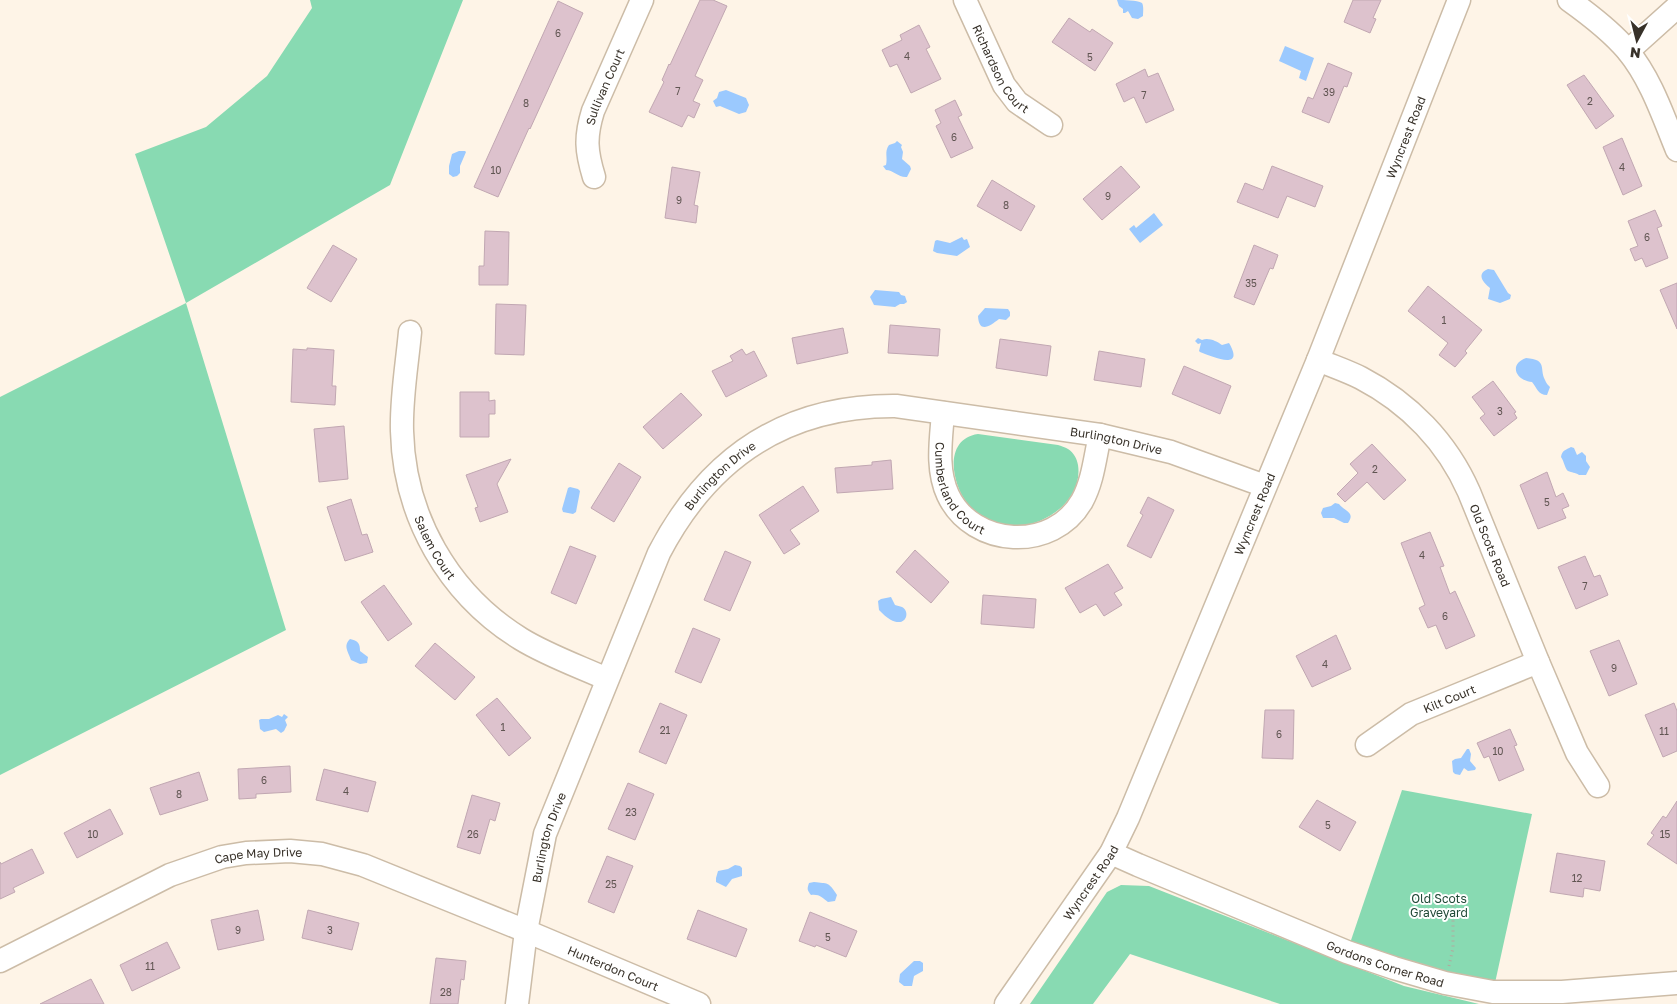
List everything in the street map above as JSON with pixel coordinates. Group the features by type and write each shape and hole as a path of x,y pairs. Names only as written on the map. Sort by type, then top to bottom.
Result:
{"street":[{"name":"Sullivan Court","path":"594,177 586,141 587,129 592,111 642,0"},
{"name":"Richardson Court","path":"965,0 1004,85 1017,102 1051,125"},
{"name":"Wyncrest Road","path":"1006,1004 1111,853 1128,818 1318,360 1459,0"},
{"path":"1569,0 1594,18 1628,51 1647,81 1677,150"},
{"path":"1628,51 1677,7"},
{"name":"Salem Court","path":"410,332 403,400 403,456 412,500 431,544 461,588 498,623 520,639 607,679"},
{"name":"Old Scots Road","path":"1318,360 1360,377 1393,397 1419,418 1445,449 1463,478 1577,752 1598,786"},
{"name":"Burlington Drive","path":"517,1004 526,931 545,834 607,679 659,553 671,530 690,502 707,482 740,452 773,433 798,422 855,408 896,406 1100,435 1171,452 1265,486"},
{"name":"Cumberland Court","path":"943,413 940,451 941,474 947,493 962,514 975,525 999,536 1019,537 1040,534 1061,524 1069,517 1081,502 1087,490 1100,435"},
{"name":"Kilt Court","path":"1367,745 1411,714 1538,662"},
{"name":"Cape May Drive","path":"0,961 170,875 203,862 246,853 290,851 343,858 526,931"},
{"name":"Gordons Corner Road","path":"1111,853 1138,866 1347,952 1445,983 1493,992 1562,992 1677,983"},
{"name":"Hunterdon Court","path":"526,931 699,1004"}],"path":[{"path":"1450,964 1453,948 1453,900"}],"green space":[{"path":"310,0 463,0 390,185 186,303 135,154 206,127 267,76 312,8"},
{"path":"186,303 286,630 0,775 0,397"},
{"path":"978,434 1058,445 1068,449 1075,456 1078,465 1078,479 1073,493 1065,504 1053,514 1040,521 1026,525 998,524 985,518 973,510 967,503 961,494 954,473 955,452 967,438"},
{"name":"Old Scots Graveyard","path":"1402,790 1532,814 1493,992 1347,952"},
{"path":"1121,885 1149,886 1404,986 1479,1004 1280,1004 1130,954 1093,1004 1030,1004 1107,892"}],"water":[{"path":"1117,0 1142,3 1143,16 1138,19 1132,18 1128,11 1123,13 1123,9 1119,6"},
{"path":"1285,46 1314,58 1306,81 1299,78 1301,71 1279,61"},
{"path":"726,90 746,98 749,105 746,112 739,114 720,106 716,107 713,101 717,98 719,92"},
{"path":"897,141 902,145 902,159 911,169 907,177 886,170 883,166 886,165 886,152 889,145"},
{"path":"459,151 466,152 460,166 460,173 453,177 449,174 449,166 452,154"},
{"path":"1154,213 1163,225 1140,243 1129,229 1134,225 1136,228"},
{"path":"962,237 964,240 967,239 970,247 957,256 933,251 935,241 937,240 950,243"},
{"path":"1488,269 1494,270 1511,295 1510,299 1500,303 1488,299 1490,288 1483,281 1482,273"},
{"path":"875,290 899,292 905,296 907,302 895,307 874,305 870,297"},
{"path":"985,308 1008,309 1010,316 1006,320 999,319 989,326 983,327 980,325 978,316"},
{"path":"1198,338 1212,340 1222,345 1229,343 1233,357 1230,360 1218,359 1200,352 1201,343 1198,344 1195,341"},
{"path":"1526,358 1533,359 1542,365 1543,376 1550,387 1547,395 1544,395 1532,382 1526,381 1516,372 1517,364"},
{"path":"1571,447 1574,448 1577,455 1582,452 1586,456 1586,461 1590,467 1586,475 1579,475 1566,469 1561,457 1564,450"},
{"path":"568,488 580,491 576,512 573,514 563,512 562,509"},
{"path":"1335,503 1339,504 1350,514 1348,523 1334,518 1323,518 1321,513 1323,508"},
{"path":"891,597 895,605 905,610 906,617 900,622 887,618 879,610 878,601"},
{"path":"350,639 358,643 360,651 368,657 367,663 360,664 351,660 346,646"},
{"path":"284,714 288,717 285,720 287,725 281,733 276,729 264,732 260,729 259,720 269,719 278,715 282,717"},
{"path":"1469,749 1471,754 1470,761 1476,768 1475,770 1468,771 1464,768 1460,775 1455,774 1452,761 1461,758"},
{"path":"735,865 742,868 742,876 732,879 726,887 716,882 718,871"},
{"path":"809,883 825,883 832,887 837,895 835,901 828,902 819,896 811,895 808,887"},
{"path":"914,961 923,963 923,971 914,976 912,986 904,986 899,982 900,974"}],"building":[{"path":"700,0 713,0 727,6 695,76 703,80 693,101 700,104 694,118 688,115 682,127 649,112 664,82 662,80 669,64"},
{"path":"1353,0 1381,0 1373,18 1376,19 1370,33 1344,22"},
{"path":"558,1 583,13 498,197 474,187"},
{"path":"1069,18 1090,32 1092,29 1113,43 1095,71 1052,42"},
{"path":"919,25 930,47 926,49 941,79 911,93 897,64 890,67 882,50 902,40 900,35"},
{"path":"1328,63 1352,73 1347,87 1344,86 1329,123 1302,112 1308,97 1313,99"},
{"path":"1145,69 1148,77 1158,73 1174,110 1146,123 1134,97 1124,102 1116,84"},
{"path":"1584,75 1614,116 1596,129 1567,85"},
{"path":"955,100 962,115 958,117 973,148 951,158 936,126 941,123 935,110"},
{"path":"1622,138 1642,186 1623,195 1603,147"},
{"path":"1121,166 1140,187 1102,220 1083,199"},
{"path":"1272,166 1323,186 1315,207 1287,196 1278,218 1237,202 1245,183 1263,190"},
{"path":"672,167 700,172 694,205 698,206 696,223 665,218"},
{"path":"992,180 1035,206 1021,231 977,206"},
{"path":"1655,210 1662,226 1657,228 1668,258 1646,267 1642,258 1635,261 1630,249 1638,246 1628,221"},
{"path":"485,231 509,232 508,285 479,285 479,266 484,266"},
{"path":"333,245 357,259 331,302 307,288"},
{"path":"1254,245 1278,255 1273,269 1270,268 1254,305 1234,297"},
{"path":"1677,283 1677,329 1660,290"},
{"path":"1428,286 1482,330 1455,367 1439,355 1448,343 1408,311"},
{"path":"496,304 526,305 524,355 495,354"},
{"path":"890,325 940,329 938,356 888,353"},
{"path":"843,328 848,353 797,364 792,338"},
{"path":"1000,339 1051,346 1047,376 996,368"},
{"path":"307,348 334,350 332,386 336,386 335,405 291,402 293,349 307,350"},
{"path":"742,349 746,355 754,351 767,376 726,397 712,371 733,361 730,356"},
{"path":"1099,351 1145,359 1141,387 1094,380"},
{"path":"1184,366 1231,386 1220,414 1172,394"},
{"path":"1493,381 1516,412 1514,413 1517,418 1494,436 1480,418 1485,414 1472,397"},
{"path":"460,392 489,392 489,401 495,400 495,414 489,414 489,437 460,437"},
{"path":"681,393 702,415 663,449 643,427"},
{"path":"344,426 348,479 319,482 314,429"},
{"path":"1372,444 1406,480 1384,500 1367,482 1345,502 1337,494 1358,473 1350,464"},
{"path":"511,459 497,484 508,512 480,522 475,508 478,507 466,475"},
{"path":"891,460 893,489 837,493 835,468 872,465 872,462"},
{"path":"619,463 641,477 614,522 591,508"},
{"path":"1547,472 1556,497 1563,493 1569,506 1562,509 1566,518 1538,529 1520,485"},
{"path":"803,486 819,511 790,530 800,544 784,554 759,515"},
{"path":"1148,497 1174,510 1151,558 1127,546 1143,515 1140,513"},
{"path":"351,499 362,535 367,534 373,552 345,561 327,507"},
{"path":"1430,532 1444,566 1440,567 1450,594 1455,591 1475,636 1446,649 1436,625 1428,628 1419,608 1425,605 1401,543"},
{"path":"570,546 596,556 576,604 551,593"},
{"path":"915,550 949,582 931,603 896,572"},
{"path":"725,551 751,562 730,611 704,600"},
{"path":"1585,556 1594,577 1600,575 1608,595 1576,609 1558,567"},
{"path":"1108,564 1123,588 1114,593 1122,605 1104,616 1096,604 1080,613 1065,588"},
{"path":"384,585 412,624 388,641 361,602"},
{"path":"983,595 1036,599 1034,628 981,624"},
{"path":"693,628 720,639 701,683 675,672"},
{"path":"1336,635 1351,669 1312,687 1296,656"},
{"path":"1619,640 1637,684 1609,696 1590,651"},
{"path":"435,643 475,677 455,700 415,666"},
{"path":"497,698 531,738 509,756 476,715"},
{"path":"660,703 687,715 666,764 639,752"},
{"path":"1674,703 1677,711 1677,751 1663,757 1645,715"},
{"path":"1265,710 1294,710 1293,759 1262,758"},
{"path":"1510,729 1517,745 1514,746 1524,770 1499,781 1489,756 1484,758 1477,743"},
{"path":"290,766 291,792 256,794 256,798 239,799 238,769"},
{"path":"324,769 376,782 368,812 316,800"},
{"path":"199,772 208,800 160,815 150,788"},
{"path":"628,783 654,794 635,840 608,829"},
{"path":"472,795 500,803 495,821 490,819 480,854 457,847"},
{"path":"1317,800 1356,822 1340,851 1299,827"},
{"path":"1677,801 1677,864 1647,844 1654,835 1651,833 1663,816 1666,818"},
{"path":"110,809 123,834 77,858 64,833"},
{"path":"32,849 44,873 13,888 15,892 0,899 0,862 1,864"},
{"path":"1557,853 1605,861 1600,891 1584,888 1583,897 1550,892"},
{"path":"607,856 633,866 614,913 588,902"},
{"path":"258,910 264,940 218,950 211,920"},
{"path":"308,910 359,923 352,950 302,938"},
{"path":"698,910 747,929 736,957 687,939"},
{"path":"810,912 857,931 846,957 816,945 815,947 799,941"},
{"path":"167,942 180,968 132,991 120,965"},
{"path":"436,958 466,961 464,980 461,979 458,1004 430,1004"},
{"path":"91,979 104,1004 40,1004"}]}
